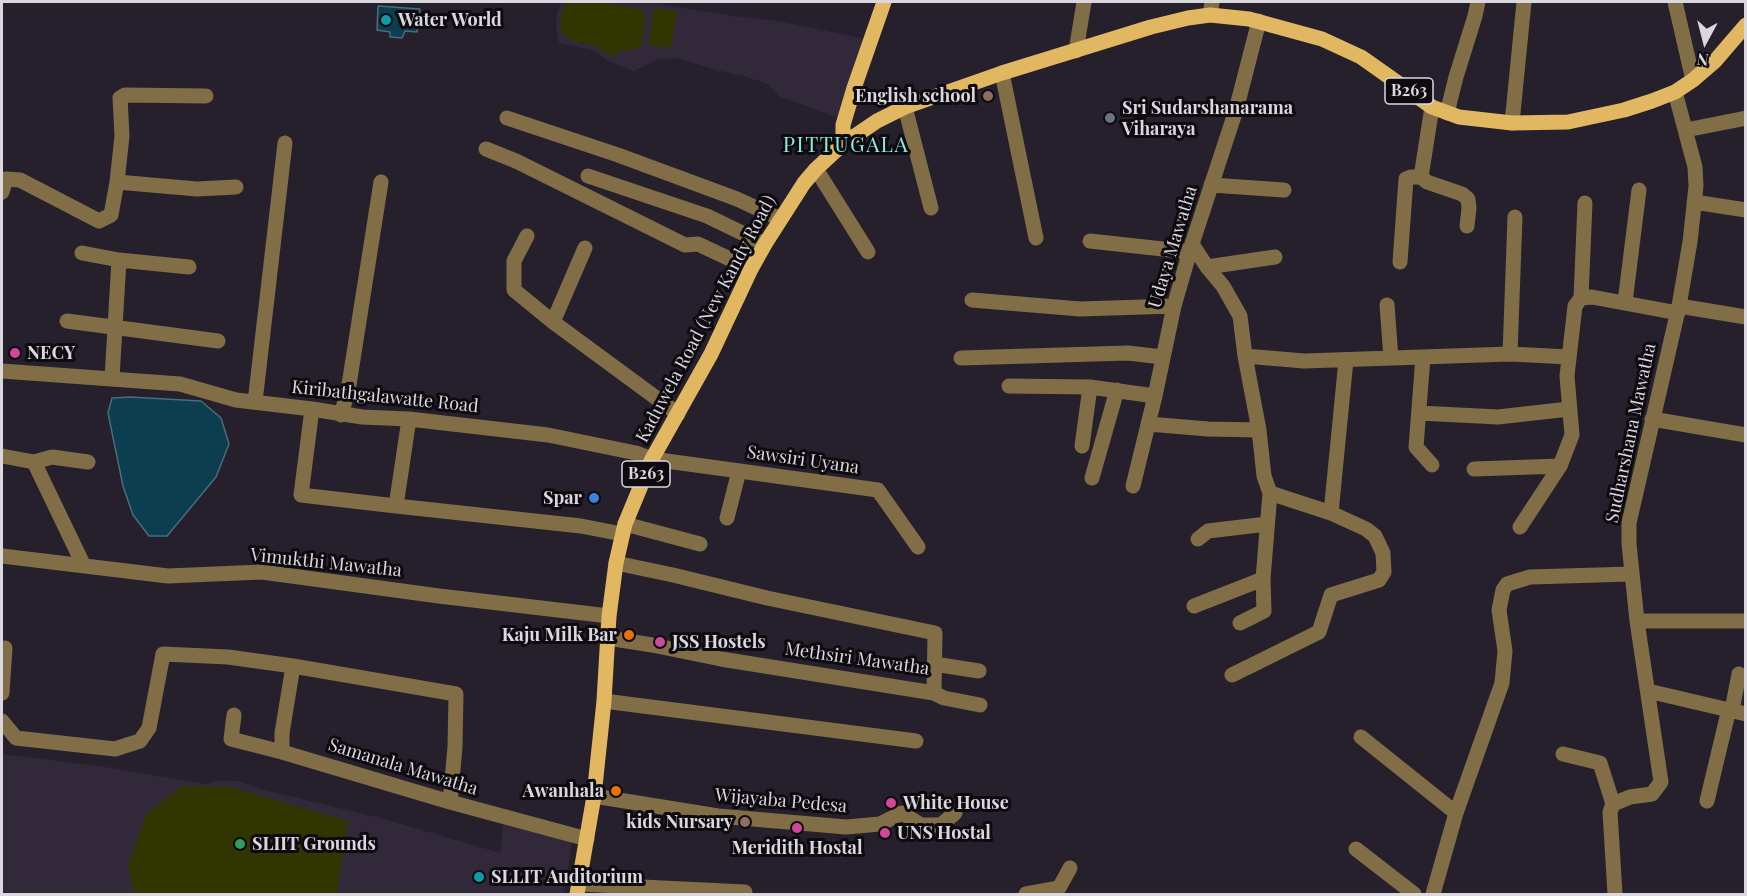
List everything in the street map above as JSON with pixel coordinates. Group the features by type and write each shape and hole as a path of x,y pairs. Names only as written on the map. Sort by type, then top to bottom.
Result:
{"main road":[{"path":"843,144 843,124 884,2"},
{"name":"Kaduwela Road (New Kandy Road)","path":"579,889 594,796 604,701 609,616 616,563 624,529 652,459 711,354 765,244 804,183 843,144 877,121 905,106 1002,73 1151,27 1188,18 1211,8 1230,16 1259,21 1322,39 1360,57 1432,107 1447,113 1459,117 1512,123 1568,122 1624,110 1675,92 1694,80 1715,61 1746,26"}],"street":[{"path":"1076,51 1084,2"},
{"path":"1447,113 1478,2"},
{"path":"1512,123 1524,2"},
{"path":"1675,2 1694,80"},
{"name":"Udaya Mawatha","path":"1133,486 1174,306 1236,110 1259,21"},
{"path":"1002,73 1036,238"},
{"name":"Sudharshana Mawatha","path":"1613,804 1630,797 1652,794 1661,782 1637,621 1629,523 1678,309 1690,242 1696,186 1695,167 1675,92"},
{"path":"2,192 6,178 20,180 99,221 111,215 117,182 122,136 120,98 125,95 206,96"},
{"path":"905,106 931,208"},
{"path":"1421,177 1432,107"},
{"path":"507,118 618,155 737,199 780,219"},
{"path":"1686,130 1746,118"},
{"path":"255,402 285,143"},
{"path":"486,149 516,161 685,245 698,244 751,269"},
{"path":"816,169 868,252"},
{"path":"588,176 706,216 765,244"},
{"path":"1400,262 1407,179 1421,177 1427,182 1462,194 1468,200 1467,226"},
{"path":"117,182 197,189 236,187"},
{"path":"341,415 348,391 381,182"},
{"path":"1211,185 1284,190"},
{"path":"1625,302 1639,190"},
{"path":"1694,202 1746,210"},
{"path":"1520,527 1560,466 1572,435 1567,376 1575,306 1581,298 1585,203"},
{"path":"1510,354 1515,217"},
{"path":"526,236 514,261 514,290 553,322 678,414"},
{"path":"1090,241 1191,248 1223,286 1240,316 1259,430 1264,476 1270,493 1263,579 1263,611 1240,623"},
{"path":"553,322 585,248"},
{"path":"82,253 119,260 189,267"},
{"path":"1207,267 1275,257"},
{"path":"112,378 119,260"},
{"path":"1581,298 1592,297 1746,317"},
{"path":"972,300 1080,309 1174,306"},
{"path":"1387,305 1390,358"},
{"path":"67,321 218,341"},
{"path":"961,358 1128,354 1162,357"},
{"path":"1245,356 1304,361 1510,354 1569,357"},
{"path":"1423,357 1416,447 1432,465"},
{"path":"1331,513 1346,360"},
{"name":"Kiribathgalawatte Road","path":"2,373 180,384 236,400 312,409 341,415 409,419 548,435 636,453 652,459"},
{"path":"1009,386 1090,387 1155,396"},
{"path":"1082,446 1090,387"},
{"path":"1092,478 1117,390"},
{"path":"312,409 301,495 624,529 700,544"},
{"path":"1419,413 1498,417 1569,409"},
{"path":"396,506 409,419"},
{"path":"1652,419 1746,435"},
{"path":"1148,424 1259,430"},
{"path":"2,456 34,462 52,457 88,462"},
{"name":"Sawsiri Uyana","path":"652,459 879,490 918,548"},
{"path":"34,462 84,566"},
{"path":"1474,469 1560,466"},
{"path":"727,518 739,471"},
{"path":"1232,675 1319,632 1331,595 1378,580 1384,572 1383,553 1375,536 1366,529 1331,513 1270,493"},
{"path":"1198,539 1208,531 1267,524"},
{"name":"Vimukthi Mawatha","path":"2,556 168,576 262,572 609,616"},
{"name":"Methsiri Mawatha","path":"608,638 721,659 933,693 935,633 767,598 616,563"},
{"path":"1434,894 1456,813 1502,683 1505,651 1499,610 1503,590 1507,584 1530,577 1632,573"},
{"path":"1194,606 1263,579"},
{"path":"1637,621 1746,621"},
{"path":"2,693 5,648"},
{"path":"2,721 16,738 115,749 140,741 149,728 163,654 228,657 456,694 455,747 450,802"},
{"path":"934,664 979,670"},
{"path":"282,752 282,733 293,666"},
{"path":"1707,801 1736,711 1739,674"},
{"path":"1648,691 1736,711"},
{"path":"933,693 944,698 980,705"},
{"path":"604,701 916,741"},
{"name":"Samanala Mawatha","path":"234,716 231,739 587,839"},
{"path":"1361,736 1456,813"},
{"path":"1563,754 1600,763 1613,804 1610,812 1615,894"},
{"name":"Wijayaba Pedesa","path":"594,796 718,816 846,827 880,824 902,813 921,825 941,825 955,813"},
{"path":"1356,849 1414,894"},
{"path":"1026,894 1059,888 1070,868"},
{"path":"579,889 745,892"}],"shaded area":[{"path":"561,2 647,2 772,20 866,39 854,65 838,118 779,96 768,84 743,76 676,58 659,59 634,71 608,61 592,50 559,43 556,26"},
{"path":"2,754 105,767 205,784 220,780 237,781 380,818 501,853 503,819 564,838 572,843 564,894 2,894"}],"green space":[{"path":"566,2 596,2 642,9 645,19 642,43 637,49 619,51 616,56 609,55 593,45 574,42 560,30 562,12"},
{"path":"654,8 677,11 671,48 648,45"},
{"name":"SLIIT Grounds","path":"182,786 231,787 348,821 337,894 134,894 128,866 146,814"}],"water":[{"path":"378,6 420,9 417,32 405,31 402,38 390,37 390,32 377,30"},
{"path":"112,398 201,401 221,418 229,444 216,477 167,536 149,536 133,515 123,486 108,413"}],"place":[{"name":"Water World","path":"386,20"},
{"name":"English school","path":"988,96"},
{"name":"Sri Sudarshanarama Viharaya","path":"1110,118"},
{"name":"NECY","path":"15,353"},
{"name":"Spar","path":"594,498"},
{"name":"Kaju Milk Bar","path":"629,635"},
{"name":"JSS Hostels","path":"660,642"},
{"name":"Awanhala","path":"616,791"},
{"name":"White House","path":"891,803"},
{"name":"kids Nursary","path":"745,822"},
{"name":"Meridith Hostal","path":"797,828"},
{"name":"UNS Hostal","path":"885,833"},
{"name":"SLIIT Grounds","path":"240,844"},
{"name":"SLLIT Auditorium","path":"479,877"}],"district":[{"name":"PITTUGALA","path":"846,145"}]}
